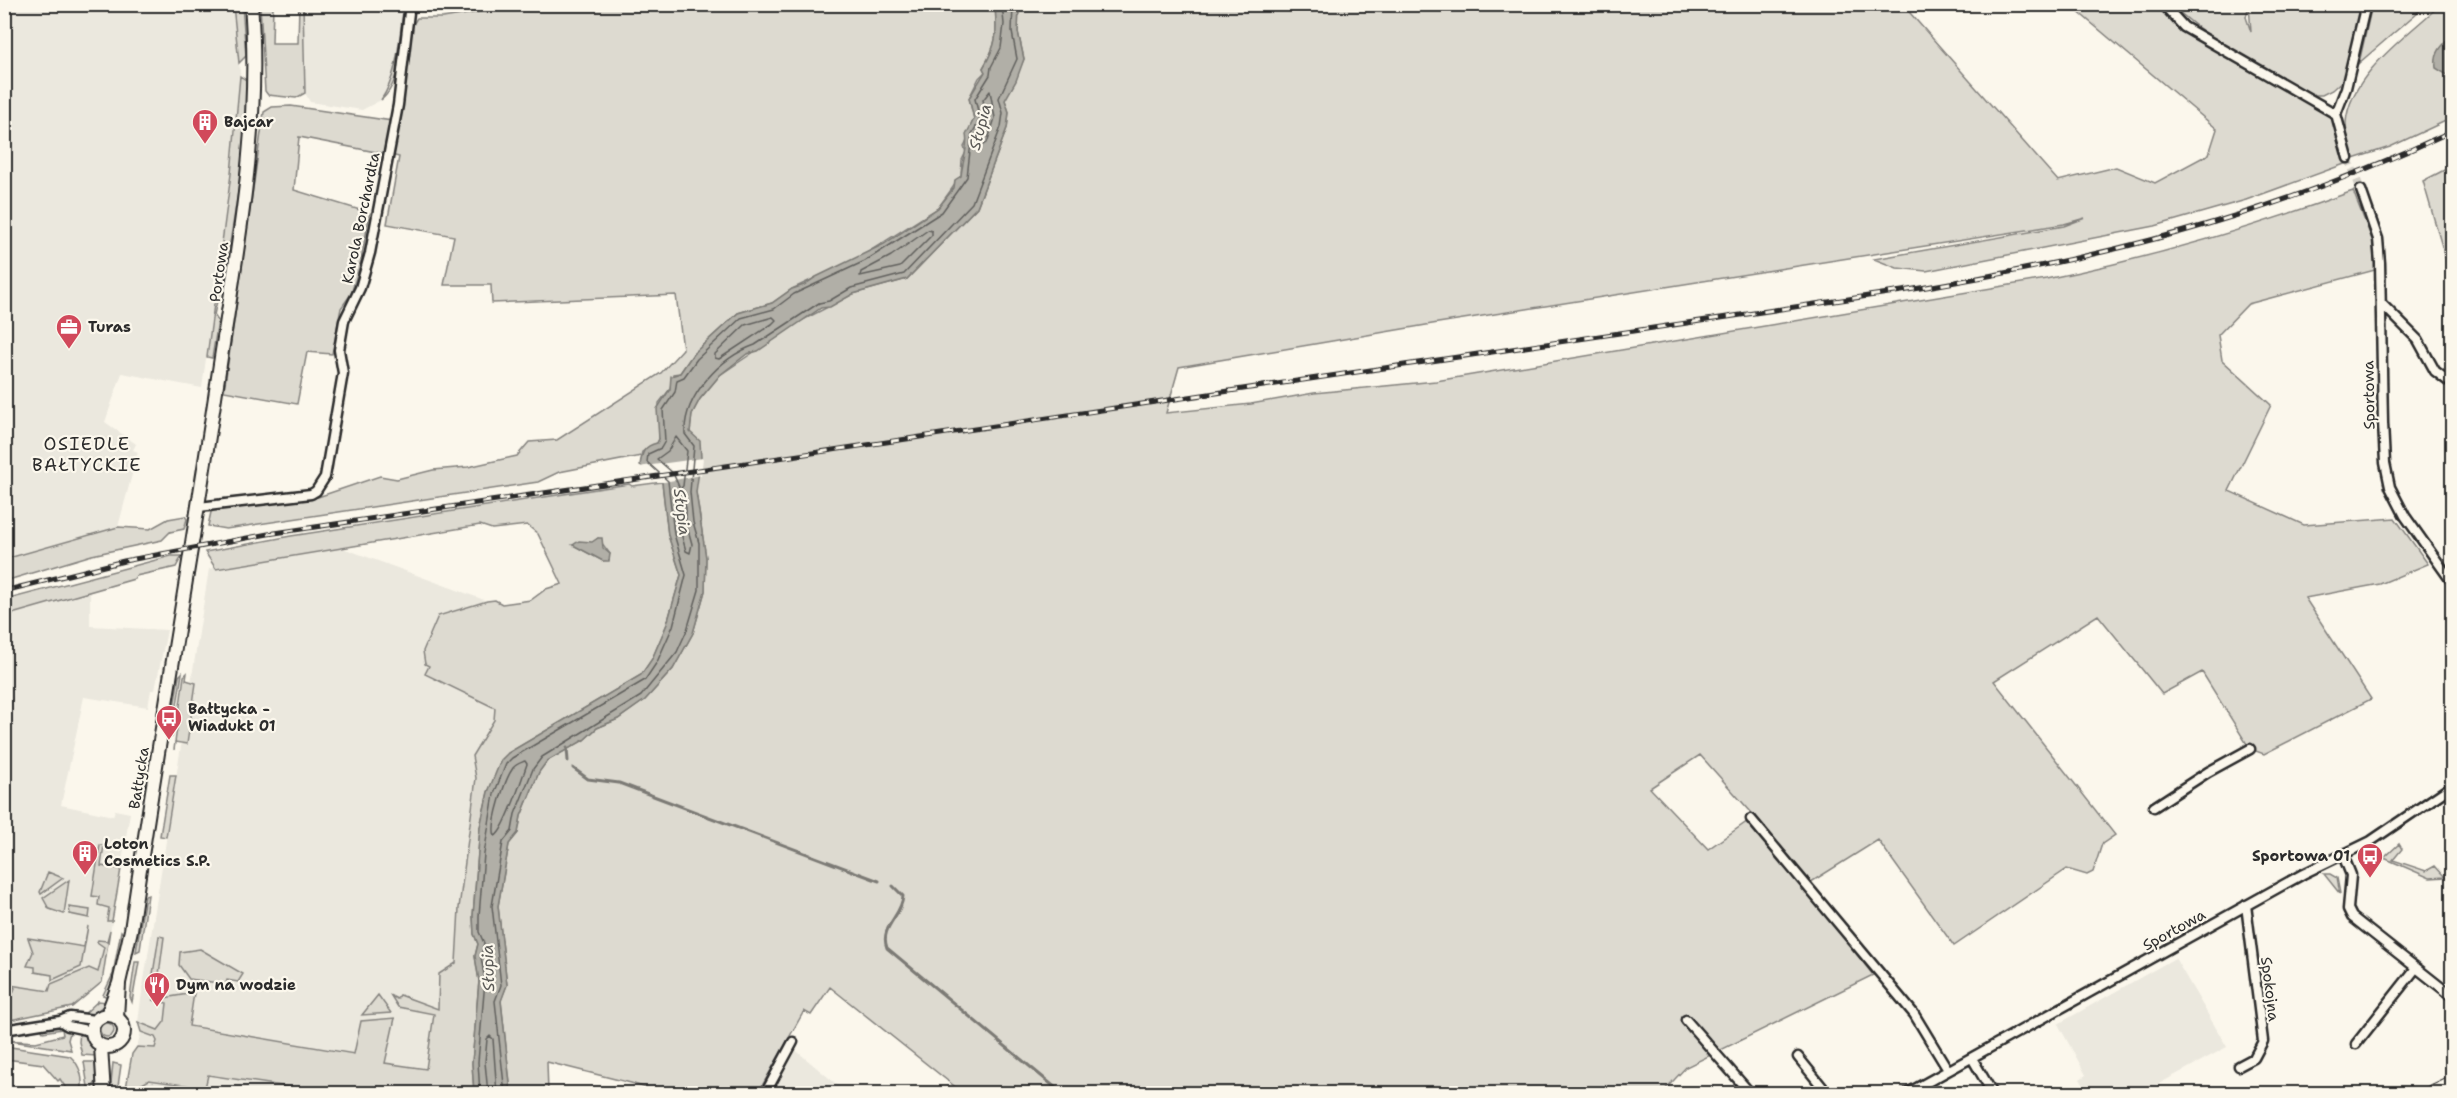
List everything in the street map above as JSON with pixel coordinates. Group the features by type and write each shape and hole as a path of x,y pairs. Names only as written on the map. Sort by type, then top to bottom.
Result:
{"main road":[{"name":"Portowa","path":"194,542 251,143 254,66 251,4"},
{"name":"Bałtycka","path":"103,1021 119,983 130,930 194,542"},
{"path":"103,1021 122,1025 121,1040 106,1046 96,1042 103,1021"},
{"path":"104,1094 106,1046"},
{"path":"2429,1094 2452,1083"}],"street":[{"name":"Karola Borchardta","path":"199,507 311,494 326,477 342,373 339,350 344,321 360,288 370,253 398,105 410,4"},
{"path":"2163,4 2184,27 2336,114"},
{"path":"2348,158 2336,114 2346,88 2366,4"},
{"name":"Sportowa","path":"2361,190 2378,239 2383,423 2385,463 2390,487 2405,516 2452,582"},
{"path":"2381,303 2418,340 2435,371 2452,384"},
{"path":"2154,807 2208,772 2250,749"},
{"name":"Sportowa","path":"1906,1094 2246,905 2393,828 2452,786"},
{"path":"1751,819 1914,1014 1948,1070"},
{"path":"2343,855 2351,875 2349,913 2452,996"},
{"name":"Spokojna","path":"2240,1066 2254,1058 2263,1041 2246,905"},
{"path":"2356,1044 2416,968"},
{"path":"4,1029 60,1021 70,1017 103,1021"},
{"path":"1686,1020 1751,1094"},
{"path":"765,1094 793,1042"},
{"path":"1798,1058 1828,1094"},
{"path":"1972,1058 1993,1094"}],"shaded area":[{"path":"498,4 995,5 996,31 994,44 983,68 985,72 979,78 969,98 974,119 964,147 966,152 962,160 961,176 938,208 862,256 792,289 772,303 738,313 693,354 680,373 673,374 670,389 659,403 659,439 657,443 642,452 641,456 559,472 538,482 226,529 208,526 211,512 215,510 318,497 380,476 397,479 433,470 468,467 517,456 529,442 557,440 661,373 683,349 676,295 492,303 491,285 444,285 454,236 387,224 399,157 391,155 406,82 410,29 417,18 443,18 498,9"},
{"path":"5,5 233,5 241,81 202,388 122,373 105,422 136,444 133,450 138,452 118,527 5,559"},
{"path":"233,5 242,5 246,56 239,63"},
{"path":"260,5 273,5 272,43 298,43 299,5 303,5 305,93 296,98 268,95 265,91"},
{"path":"303,5 404,5 395,65 388,89 381,100 362,110 310,102 304,91"},
{"path":"404,5 407,5 398,70 388,93 381,100 395,67"},
{"path":"441,5 498,5 498,9 443,18"},
{"path":"1019,5 1903,5 2058,181 2116,167 2155,183 2209,154 2217,129 2070,5 2162,5 2184,27 2336,114 2350,162 2246,200 2155,226 1926,271 1897,268 1874,259 2064,226 2085,218 2064,224 1438,323 1179,367 1166,413 1251,404 1314,393 1436,381 2046,279 2124,262 2201,241 2353,191 2373,242 2375,270 2248,304 2218,335 2222,360 2271,405 2229,491 2304,525 2395,518 2428,564 2380,584 2305,598 2371,699 2264,754 2250,749 2202,672 2162,694 2098,615 1994,681 2115,835 2102,844 2093,872 2087,875 2067,869 1954,946 1878,840 1808,884 1768,831 1700,755 1650,788 1708,849 1751,819 1873,975 1686,1067 1662,1093 963,1093 830,987 811,1015 804,1011 758,1093 661,1093 547,1062 548,1093 511,1093 501,1000 507,985 498,906 509,844 518,833 521,816 539,772 547,761 584,740 597,728 618,719 645,700 673,669 693,633 705,591 706,558 690,432 692,414 700,399 720,375 795,324 853,294 907,279 977,207 1007,128 1009,112 1005,100 1024,59 1018,32"},
{"path":"2172,5 2249,5 2363,5 2347,76 2332,90 2322,95 2312,95 2221,43 2187,19","holes":["2249,5 2251,32 2246,17"]},
{"path":"2372,5 2426,5 2359,63"},
{"path":"2440,5 2452,5 2452,118 2390,147 2353,159 2346,123 2357,89 2382,57"},
{"path":"240,76 246,80 245,133 222,291 218,296 214,315 218,321 212,358 207,357 231,174"},
{"path":"291,106 392,121 386,154 299,137 294,190 370,213 361,261 351,294 341,308 332,354 307,352 297,404 224,391 264,112 272,107"},
{"path":"2452,166 2452,281 2423,181"},
{"path":"662,482 668,535 681,575 667,624 652,659 641,675 508,753 488,792 480,827 473,916 474,934 478,944 475,956 479,981 472,1063 474,1093 335,1094 208,1075 205,1088 149,1080 125,1094 132,1054 137,1047 155,1048 157,1041 155,1037 141,1032 138,1022 158,1030 165,1021 167,1003 152,1000 194,993 189,1026 354,1054 361,1021 395,1018 385,1063 426,1069 434,1014 398,1007 391,996 397,999 400,995 438,1009 439,974 456,963 459,908 476,778 472,756 494,720 495,708 425,674 429,666 425,664 423,651 438,616 487,601 495,600 502,604 531,600 546,589 562,584 538,534 527,525 492,529 480,525 216,569 205,552 291,536 629,484 632,486","holes":["598,538 610,554 603,561 573,545 592,543"]},
{"path":"185,516 187,519 184,529 170,532 162,540 92,555 5,581 5,559 118,527 150,529 168,519"},
{"path":"340,547 487,601 489,609 521,616 473,796 459,908 456,960 432,1093 125,1094 132,1054 137,1047 141,1032 138,1022 141,999 209,569"},
{"path":"171,556 182,556 176,567 136,576 134,579 5,616 5,600"},
{"path":"90,592 90,626 167,630 155,690 151,690 148,707 84,697 61,805 113,816 115,810 130,813 102,982 72,1007 5,1021 5,616"},
{"path":"182,673 172,737 169,737 179,676"},
{"path":"187,673 186,680 196,683 187,744 175,742 184,676"},
{"path":"170,775 176,775 166,837 160,836"},
{"path":"2399,844 2402,849 2393,860 2426,871 2435,866 2445,877 2430,878 2384,858"},
{"path":"100,845 104,845 101,866 121,869 112,921 107,921 109,908 98,905 99,897 92,896"},
{"path":"48,872 63,878 41,894 40,892"},
{"path":"2324,874 2337,878 2340,894"},
{"path":"69,880 64,914 49,909 43,898"},
{"path":"148,895 140,950 136,952 145,896"},
{"path":"69,907 90,910 89,918 70,914"},
{"path":"88,926 81,967 52,980 52,975 35,972 35,967 27,966 33,952 28,938 84,947"},
{"path":"110,930 102,982 72,1007 5,1021 5,1012 15,988 10,985 49,991 51,984 89,968 98,972 104,947 97,942 98,940 107,941"},
{"path":"121,931 124,935 108,997 103,995 113,974"},
{"path":"159,936 164,937 158,982 160,983 156,987 159,991 150,993"},
{"path":"200,949 243,974 238,982 227,980 226,984 189,979 179,965 180,952"},
{"path":"2175,958 2227,1047 2142,1093 2089,1093 2080,1079 2086,1075 2058,1024"},
{"path":"135,962 139,962 132,1002 130,997"},
{"path":"378,995 391,1013 362,1015"},
{"path":"98,1001 107,1002 95,1013 83,1015"},
{"path":"104,1023 110,1023 114,1030 110,1037 104,1037 100,1033 100,1027"},
{"path":"45,1026 71,1029 68,1040 71,1050 5,1040 36,1042 63,1035 62,1029 43,1032 41,1029"},
{"path":"80,1031 90,1039 96,1056 82,1055 79,1042"},
{"path":"4,1046 70,1056 81,1073 81,1093 69,1093 60,1079 58,1081 43,1064 6,1059"},
{"path":"793,1048 847,1093 768,1094"},
{"path":"84,1062 97,1062 96,1082 89,1093"},
{"path":"113,1063 121,1065 117,1093 110,1093"}],"water":[{"name":"Słupia","path":"995,5 1019,5 1018,32 1024,59 1016,81 1005,100 1009,112 1007,128 977,207 907,279 853,294 830,307 821,308 758,351 747,354 720,375 700,399 692,414 690,432 700,441 701,457 696,492 706,558 705,591 693,633 673,669 645,700 618,719 597,728 584,740 547,761 539,772 521,816 518,833 509,844 498,906 507,985 501,1001 511,1093 474,1093 472,1063 479,981 475,956 478,944 474,934 473,916 480,827 488,792 501,760 508,753 641,675 652,659 667,624 681,575 668,535 662,482 640,465 644,450 657,443 659,439 657,409 670,389 671,376 680,373 693,354 738,313 772,303 792,289 884,244 938,208 954,188 955,180 961,176 966,135 974,119 969,98 985,72 983,68 994,44"},
{"path":"2452,36 2452,78 2436,68 2436,58 2439,50"},
{"path":"602,538 603,548 610,554 609,561 603,561 573,545 579,541 592,542"}],"pier":[{"path":"703,458 701,475 664,482 658,482 638,467"}],"waterway":[{"path":"567,748 568,761"},
{"path":"573,768 588,779 619,783 879,881"},
{"path":"893,886 903,896 899,910 886,934 887,948 1063,1094"}],"tunnel":[{"path":"2348,158 2361,190"}],"railway":[{"path":"4,591 124,561 268,534 1974,279 2115,249 2251,211 2318,188 2452,131"}],"place":[{"name":"Bajcar","path":"205,145"},
{"name":"Turas","path":"69,350"},
{"name":"Bałtycka - Wiadukt 01","path":"169,741"},
{"name":"Loton Cosmetics S.P.","path":"85,876"},
{"name":"Sportowa 01","path":"2370,879"},
{"name":"Dym na wodzie","path":"157,1008"}],"district":[{"name":"OSIEDLE BAŁTYCKIE","path":"87,454"}]}
